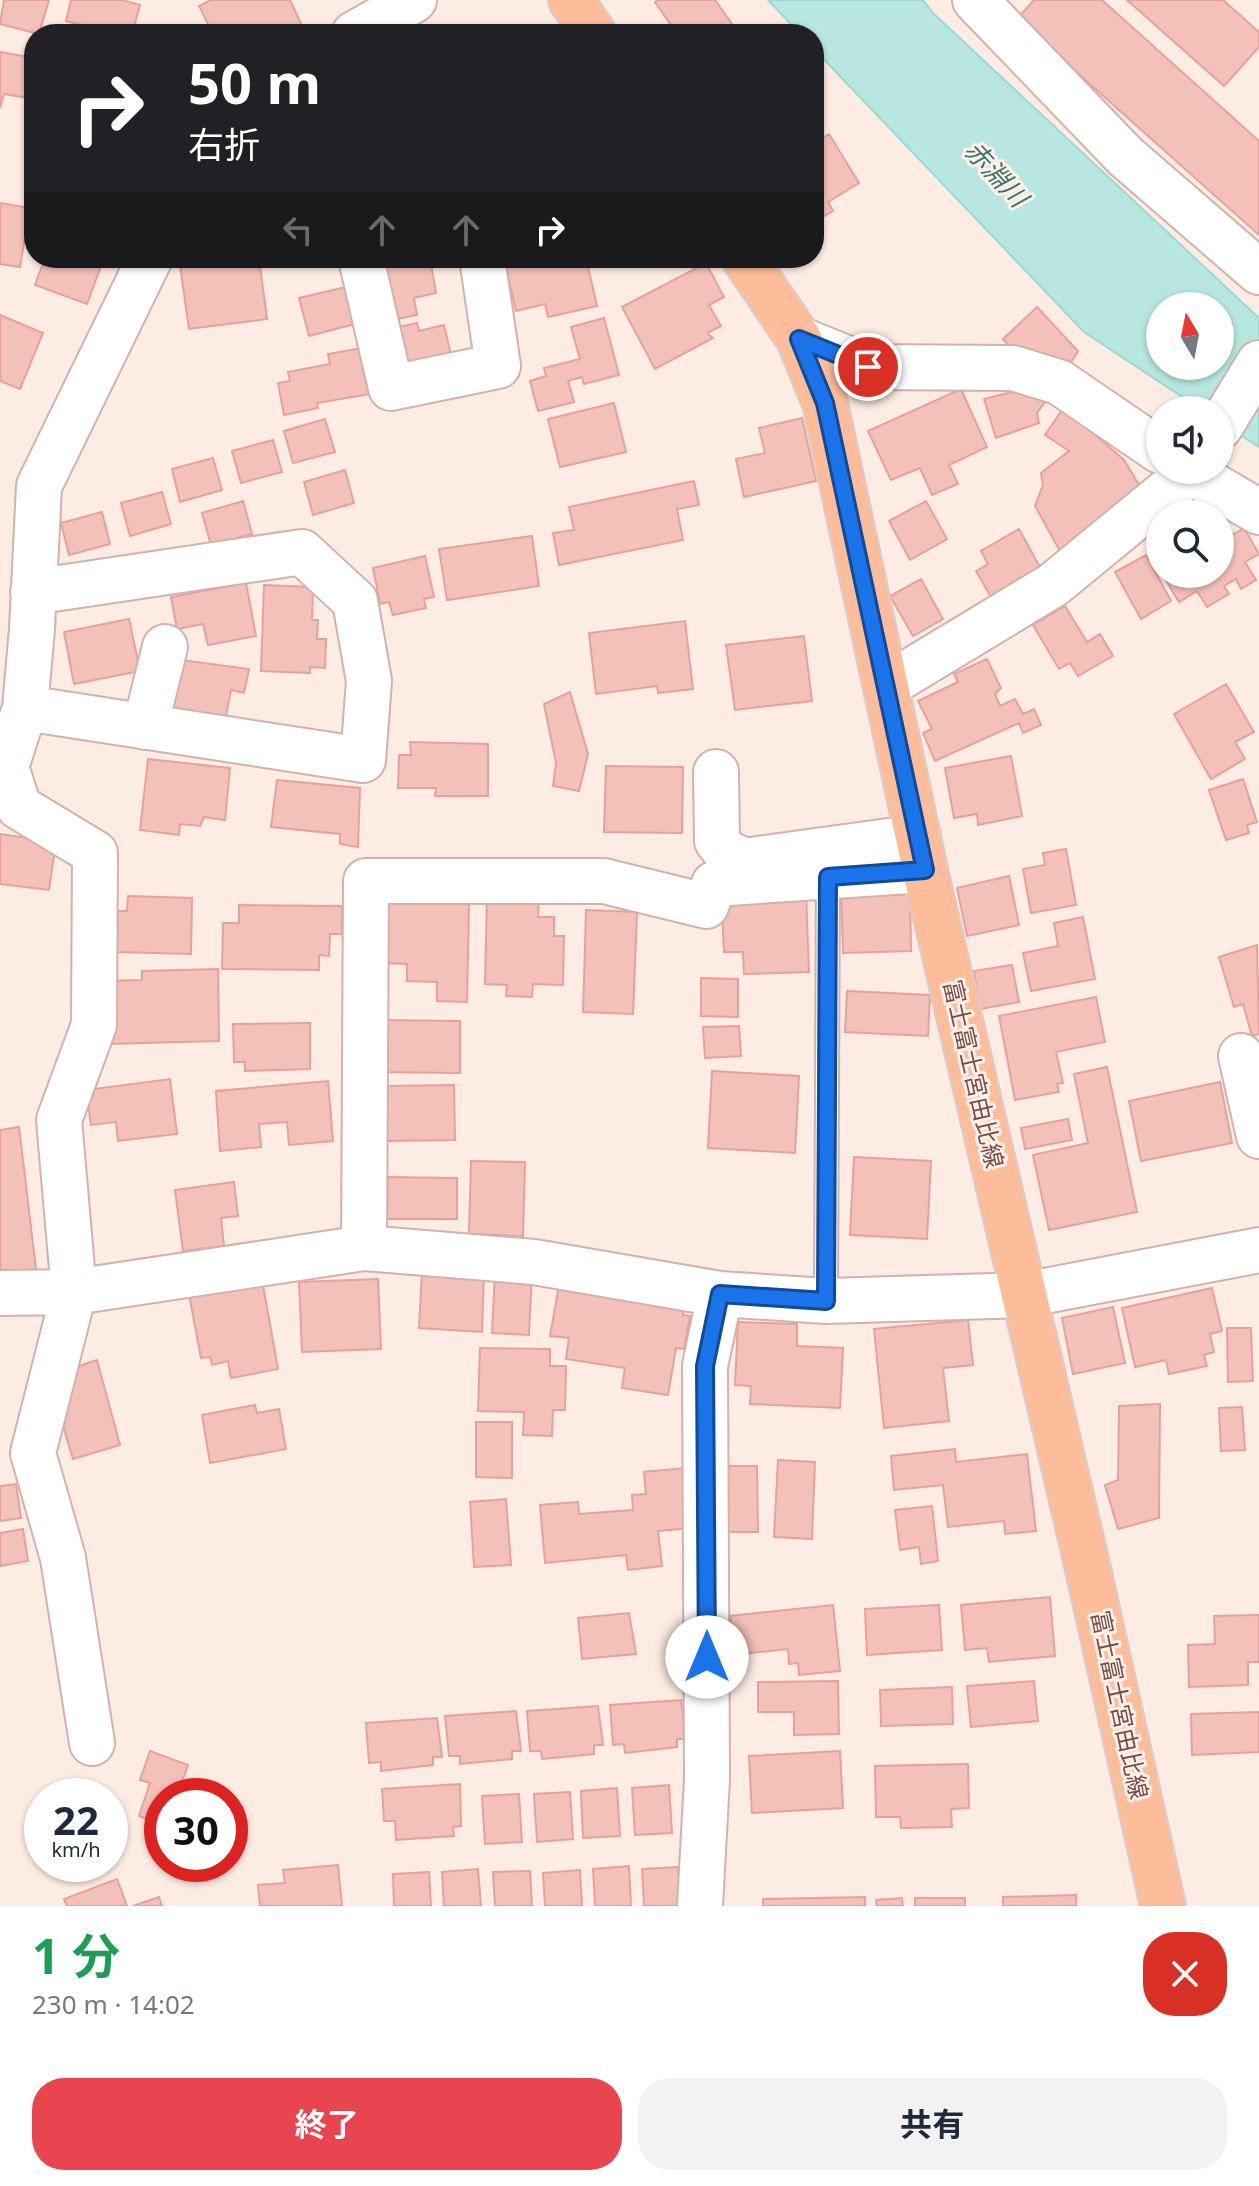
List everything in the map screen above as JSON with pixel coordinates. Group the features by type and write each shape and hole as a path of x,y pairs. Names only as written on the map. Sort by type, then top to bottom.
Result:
{"main road":[{"path":"571,0 587,24"},
{"name":"富士富士宮由比線","path":"751,268 799,339 825,403 922,854 1163,1906"}],"street":[{"path":"372,24 414,0"},
{"path":"975,0 1125,156 1259,272"},
{"path":"92,1743 63,1558 16,1456 74,1292 59,1120 94,1025 95,853 19,807 6,767 25,708 39,486 145,268"},
{"path":"363,268 391,388 498,366 483,268"},
{"path":"799,339 868,367 1013,368 1059,382 1146,441"},
{"path":"1234,404 1259,363"},
{"path":"886,686 1053,585 1163,484"},
{"path":"1213,484 1259,512"},
{"path":"25,708 363,760 369,681 355,601 302,552 33,592"},
{"path":"145,727 165,647"},
{"path":"716,772 717,841 726,852 744,861 922,854"},
{"path":"364,1248 366,881 604,881 706,906 714,884 828,877 922,854"},
{"path":"1241,1056 1259,1136"},
{"path":"0,1293 74,1292 364,1248 534,1262 720,1294 826,1301 1024,1295 1259,1250"},
{"path":"700,1906 707,1779 705,1366 720,1294"}],"lane":[{"path":"826,1301 828,877"}],"water":[{"name":"赤淵川","path":"768,0 923,0 933,13 1231,292 1146,292 1146,373 1084,332 824,59 824,24 791,24"},
{"path":"1234,295 1259,318 1259,447 1234,431 1234,396 1181,396 1157,380 1234,380"}],"building":[{"path":"4,0 49,0 42,24 24,24 24,30 0,24"},
{"path":"71,0 122,0 140,5 135,24 78,24 66,21"},
{"path":"211,0 290,0 301,24 208,24 199,6"},
{"path":"715,0 732,24 670,24 655,2"},
{"path":"1034,0 1102,0 1259,141 1259,235 1017,19"},
{"path":"1127,0 1223,0 1259,32 1259,47 1224,86"},
{"path":"0,52 24,56 24,97 4,94 0,108"},
{"path":"829,134 859,183 828,202 833,211 824,216 824,137"},
{"path":"0,203 24,207 24,243 20,267 0,264"},
{"path":"41,268 100,268 87,304 35,285"},
{"path":"180,268 260,268 267,319 189,329"},
{"path":"384,268 432,268 436,293 414,298 417,315 392,320"},
{"path":"506,268 588,268 597,306 548,317 545,304 516,311"},
{"path":"696,268 709,268 724,297 709,305 721,326 707,333 713,338 655,369 622,307"},
{"path":"346,287 355,324 309,336 299,298"},
{"path":"1037,307 1078,351 1068,367 1017,355 1003,339"},
{"path":"0,315 43,333 20,389 0,381"},
{"path":"604,318 619,375 584,384 582,377 568,381 574,402 538,411 530,381 546,376 544,368 580,359 571,327"},
{"path":"417,323 419,331 444,325 453,364 404,374 394,328"},
{"path":"362,348 370,394 317,403 318,408 284,415 278,383 290,381 288,372 330,364 328,354"},
{"path":"1032,387 1048,398 1037,413 1039,423 996,438 984,399"},
{"path":"961,389 987,447 949,465 958,484 932,495 920,468 891,480 868,431"},
{"path":"614,403 626,452 560,467 548,419"},
{"path":"1064,407 1124,460 1145,495 1060,551 1035,506 1043,485 1041,473 1069,451 1045,435"},
{"path":"802,418 816,481 744,497 736,459 765,453 759,428"},
{"path":"325,419 335,452 293,463 284,431"},
{"path":"273,440 282,472 241,483 232,451"},
{"path":"213,458 222,490 180,502 172,469"},
{"path":"345,470 354,503 313,515 304,482"},
{"path":"694,481 699,505 677,509 683,540 559,565 553,533 574,530 569,507"},
{"path":"162,492 171,524 130,536 121,503"},
{"path":"243,501 252,534 211,545 202,513"},
{"path":"926,501 947,539 910,560 889,521"},
{"path":"102,512 110,544 69,555 61,523"},
{"path":"1244,528 1259,554 1245,562 1256,580 1241,589 1234,580 1234,534"},
{"path":"1019,529 1042,571 992,599 976,571 988,564 981,551"},
{"path":"532,536 539,586 447,600 439,549"},
{"path":"1146,555 1146,588 1164,588 1171,601 1141,619 1115,572"},
{"path":"425,556 434,597 424,599 426,608 393,615 389,602 380,604 373,568"},
{"path":"921,579 943,619 913,636 890,596"},
{"path":"246,583 256,636 208,645 203,624 177,629 171,597"},
{"path":"264,585 313,587 312,620 318,620 317,639 326,639 325,668 310,667 310,673 261,671"},
{"path":"1170,588 1225,588 1229,594 1207,607 1197,591 1179,602"},
{"path":"1065,606 1087,642 1100,634 1113,656 1078,676 1070,663 1059,669 1033,625"},
{"path":"129,619 140,671 74,684 64,632"},
{"path":"685,621 693,689 658,693 657,686 596,694 589,633"},
{"path":"804,636 812,701 735,710 726,645"},
{"path":"987,659 1001,688 995,694 1000,706 1015,699 1023,714 1034,709 1041,725 1023,733 1019,723 935,761 923,733 932,729 918,701 958,682 954,674"},
{"path":"181,660 249,669 244,693 231,690 225,721 172,711"},
{"path":"1226,684 1254,732 1235,742 1245,759 1211,779 1174,714"},
{"path":"570,692 588,754 579,791 553,786 556,763 544,704"},
{"path":"410,742 488,744 488,796 435,796 436,788 398,788 399,755 411,755"},
{"path":"1011,756 1022,816 978,825 977,814 954,818 945,768"},
{"path":"148,759 230,768 225,820 204,817 200,826 180,824 179,835 140,830"},
{"path":"606,766 683,767 682,833 604,832"},
{"path":"1243,779 1257,822 1247,825 1249,833 1226,840 1209,790"},
{"path":"277,780 360,788 358,847 340,844 340,834 271,827"},
{"path":"0,834 56,842 49,890 0,884"},
{"path":"1066,849 1076,905 1031,913 1023,869 1045,865 1043,853"},
{"path":"1009,876 1019,925 967,936 957,888"},
{"path":"910,887 911,951 843,953 841,888"},
{"path":"806,892 809,972 744,974 743,952 724,952 721,896"},
{"path":"128,896 192,898 191,954 117,952 118,911 127,911"},
{"path":"487,896 539,897 538,917 554,917 554,936 564,936 563,985 533,984 532,997 506,996 507,985 485,984"},
{"path":"387,902 469,904 467,1002 437,1001 437,982 407,981 407,964 385,963"},
{"path":"239,905 342,906 342,934 330,934 329,956 319,955 319,970 222,969 223,923 239,923"},
{"path":"586,910 637,912 633,1014 583,1012"},
{"path":"1083,917 1095,979 1031,991 1023,953 1058,946 1054,923"},
{"path":"1257,945 1259,1034 1252,1036 1243,1004 1234,1007 1219,957"},
{"path":"1012,965 1019,1002 980,1009 974,971"},
{"path":"218,969 219,1041 108,1044 106,981 142,980 142,971"},
{"path":"701,978 738,979 738,1017 701,1016"},
{"path":"847,991 930,995 928,1036 845,1032"},
{"path":"1096,997 1105,1042 1056,1052 1063,1083 1057,1084 1059,1092 1015,1100 999,1016"},
{"path":"379,1020 460,1021 460,1073 378,1072"},
{"path":"310,1023 310,1069 245,1071 245,1062 234,1062 233,1024"},
{"path":"739,1026 741,1056 705,1058 703,1027"},
{"path":"1107,1067 1137,1212 1049,1230 1033,1155 1088,1143 1074,1074"},
{"path":"712,1071 799,1076 795,1153 708,1148"},
{"path":"170,1079 177,1134 118,1141 116,1122 91,1125 86,1090"},
{"path":"328,1081 333,1141 289,1145 287,1122 259,1124 261,1147 220,1151 216,1091"},
{"path":"1220,1082 1232,1143 1141,1161 1129,1101"},
{"path":"454,1085 455,1140 383,1141 382,1086"},
{"path":"1068,1119 1072,1140 1025,1149 1021,1128"},
{"path":"19,1127 36,1269 0,1273 0,1130"},
{"path":"854,1157 931,1161 927,1239 850,1235"},
{"path":"471,1161 525,1162 523,1236 469,1234"},
{"path":"388,1177 457,1178 457,1219 387,1219"},
{"path":"234,1182 238,1216 221,1218 224,1246 183,1251 175,1190"},
{"path":"422,1271 484,1274 482,1332 419,1328"},
{"path":"495,1272 532,1274 529,1335 492,1333"},
{"path":"378,1279 381,1349 302,1352 299,1282"},
{"path":"262,1280 278,1369 231,1378 228,1361 212,1365 210,1357 201,1358 189,1294"},
{"path":"559,1285 684,1306 683,1315 690,1316 684,1349 676,1348 668,1395 622,1388 625,1368 566,1359 569,1338 550,1336"},
{"path":"1212,1288 1222,1331 1210,1334 1214,1352 1204,1355 1207,1366 1169,1374 1166,1360 1135,1367 1122,1308"},
{"path":"1113,1307 1125,1363 1073,1374 1062,1318"},
{"path":"968,1320 973,1365 943,1368 949,1421 884,1428 874,1329"},
{"path":"738,1322 797,1324 797,1346 843,1348 840,1408 750,1404 751,1386 735,1385"},
{"path":"1227,1328 1251,1328 1253,1381 1228,1382"},
{"path":"480,1348 550,1349 550,1366 566,1366 565,1410 553,1410 552,1436 523,1435 524,1412 478,1411"},
{"path":"97,1360 120,1445 73,1459 60,1416 70,1369"},
{"path":"1160,1404 1159,1518 1118,1529 1105,1485 1118,1480 1119,1406"},
{"path":"255,1405 257,1413 279,1409 286,1449 210,1463 202,1415"},
{"path":"1242,1407 1245,1450 1221,1451 1219,1408"},
{"path":"476,1422 512,1422 512,1478 476,1477"},
{"path":"955,1449 956,1462 1027,1454 1036,1531 1005,1534 1004,1521 948,1527 943,1485 894,1490 891,1456"},
{"path":"778,1460 815,1462 812,1539 774,1537"},
{"path":"722,1466 757,1466 758,1532 722,1532"},
{"path":"685,1468 692,1528 658,1531 662,1566 628,1570 626,1555 545,1563 540,1505 578,1502 579,1514 633,1510 632,1495 646,1494 644,1472"},
{"path":"16,1484 21,1518 0,1521 0,1486"},
{"path":"506,1499 511,1565 474,1567 470,1502"},
{"path":"932,1506 938,1561 921,1564 919,1547 900,1550 895,1510"},
{"path":"23,1529 28,1561 0,1566 0,1533"},
{"path":"1050,1597 1055,1656 989,1662 987,1648 965,1650 961,1605"},
{"path":"833,1605 840,1671 799,1675 798,1663 789,1664 788,1649 733,1655 730,1616"},
{"path":"939,1605 942,1650 867,1655 865,1609"},
{"path":"629,1613 636,1654 582,1659 578,1618"},
{"path":"1259,1615 1259,1662 1248,1662 1248,1685 1189,1687 1188,1645 1215,1644 1214,1616"},
{"path":"838,1681 839,1734 794,1735 794,1712 758,1712 758,1682"},
{"path":"1034,1681 1038,1721 971,1727 967,1686"},
{"path":"952,1687 953,1724 881,1726 880,1690"},
{"path":"681,1700 686,1739 677,1739 677,1747 625,1753 624,1744 613,1745 610,1705"},
{"path":"598,1706 603,1745 594,1745 594,1754 542,1759 541,1751 530,1751 527,1711"},
{"path":"516,1711 521,1751 512,1751 512,1759 460,1764 460,1756 449,1756 445,1716"},
{"path":"1259,1712 1259,1752 1192,1755 1191,1714"},
{"path":"437,1718 442,1757 433,1757 433,1765 381,1771 381,1762 369,1763 366,1723"},
{"path":"150,1751 188,1765 183,1778 140,1780"},
{"path":"840,1751 843,1808 752,1813 749,1756"},
{"path":"968,1764 969,1808 951,1809 952,1827 901,1828 900,1817 876,1817 875,1766"},
{"path":"460,1784 461,1826 453,1827 454,1836 396,1840 395,1821 384,1821 382,1789"},
{"path":"669,1785 672,1833 635,1835 632,1788"},
{"path":"617,1788 620,1836 583,1838 581,1791"},
{"path":"570,1792 573,1839 537,1842 534,1794"},
{"path":"519,1794 522,1842 485,1844 482,1796"},
{"path":"144,1801 144,1818 139,1816"},
{"path":"338,1865 342,1906 260,1906 258,1885 285,1883 283,1870"},
{"path":"629,1866 631,1906 595,1906 593,1869"},
{"path":"678,1867 681,1906 644,1906 642,1869"},
{"path":"478,1869 481,1906 444,1906 442,1872"},
{"path":"580,1870 582,1906 545,1906 543,1873"},
{"path":"530,1871 532,1906 495,1906 493,1872"},
{"path":"429,1872 431,1906 394,1906 393,1874"},
{"path":"109,1882 118,1882 127,1906 67,1906 64,1899"},
{"path":"1076,1895 1076,1906 1003,1906 1003,1897"},
{"path":"159,1897 162,1906 133,1906"},
{"path":"865,1897 865,1906 763,1906 763,1899"},
{"path":"902,1898 903,1906 877,1906 876,1900"},
{"path":"915,1898 965,1898 965,1906 915,1906"}],"route":[{"path":"707,1657 705,1366 720,1294 826,1301 828,877 925,870 825,403 799,339 868,367"}]}
